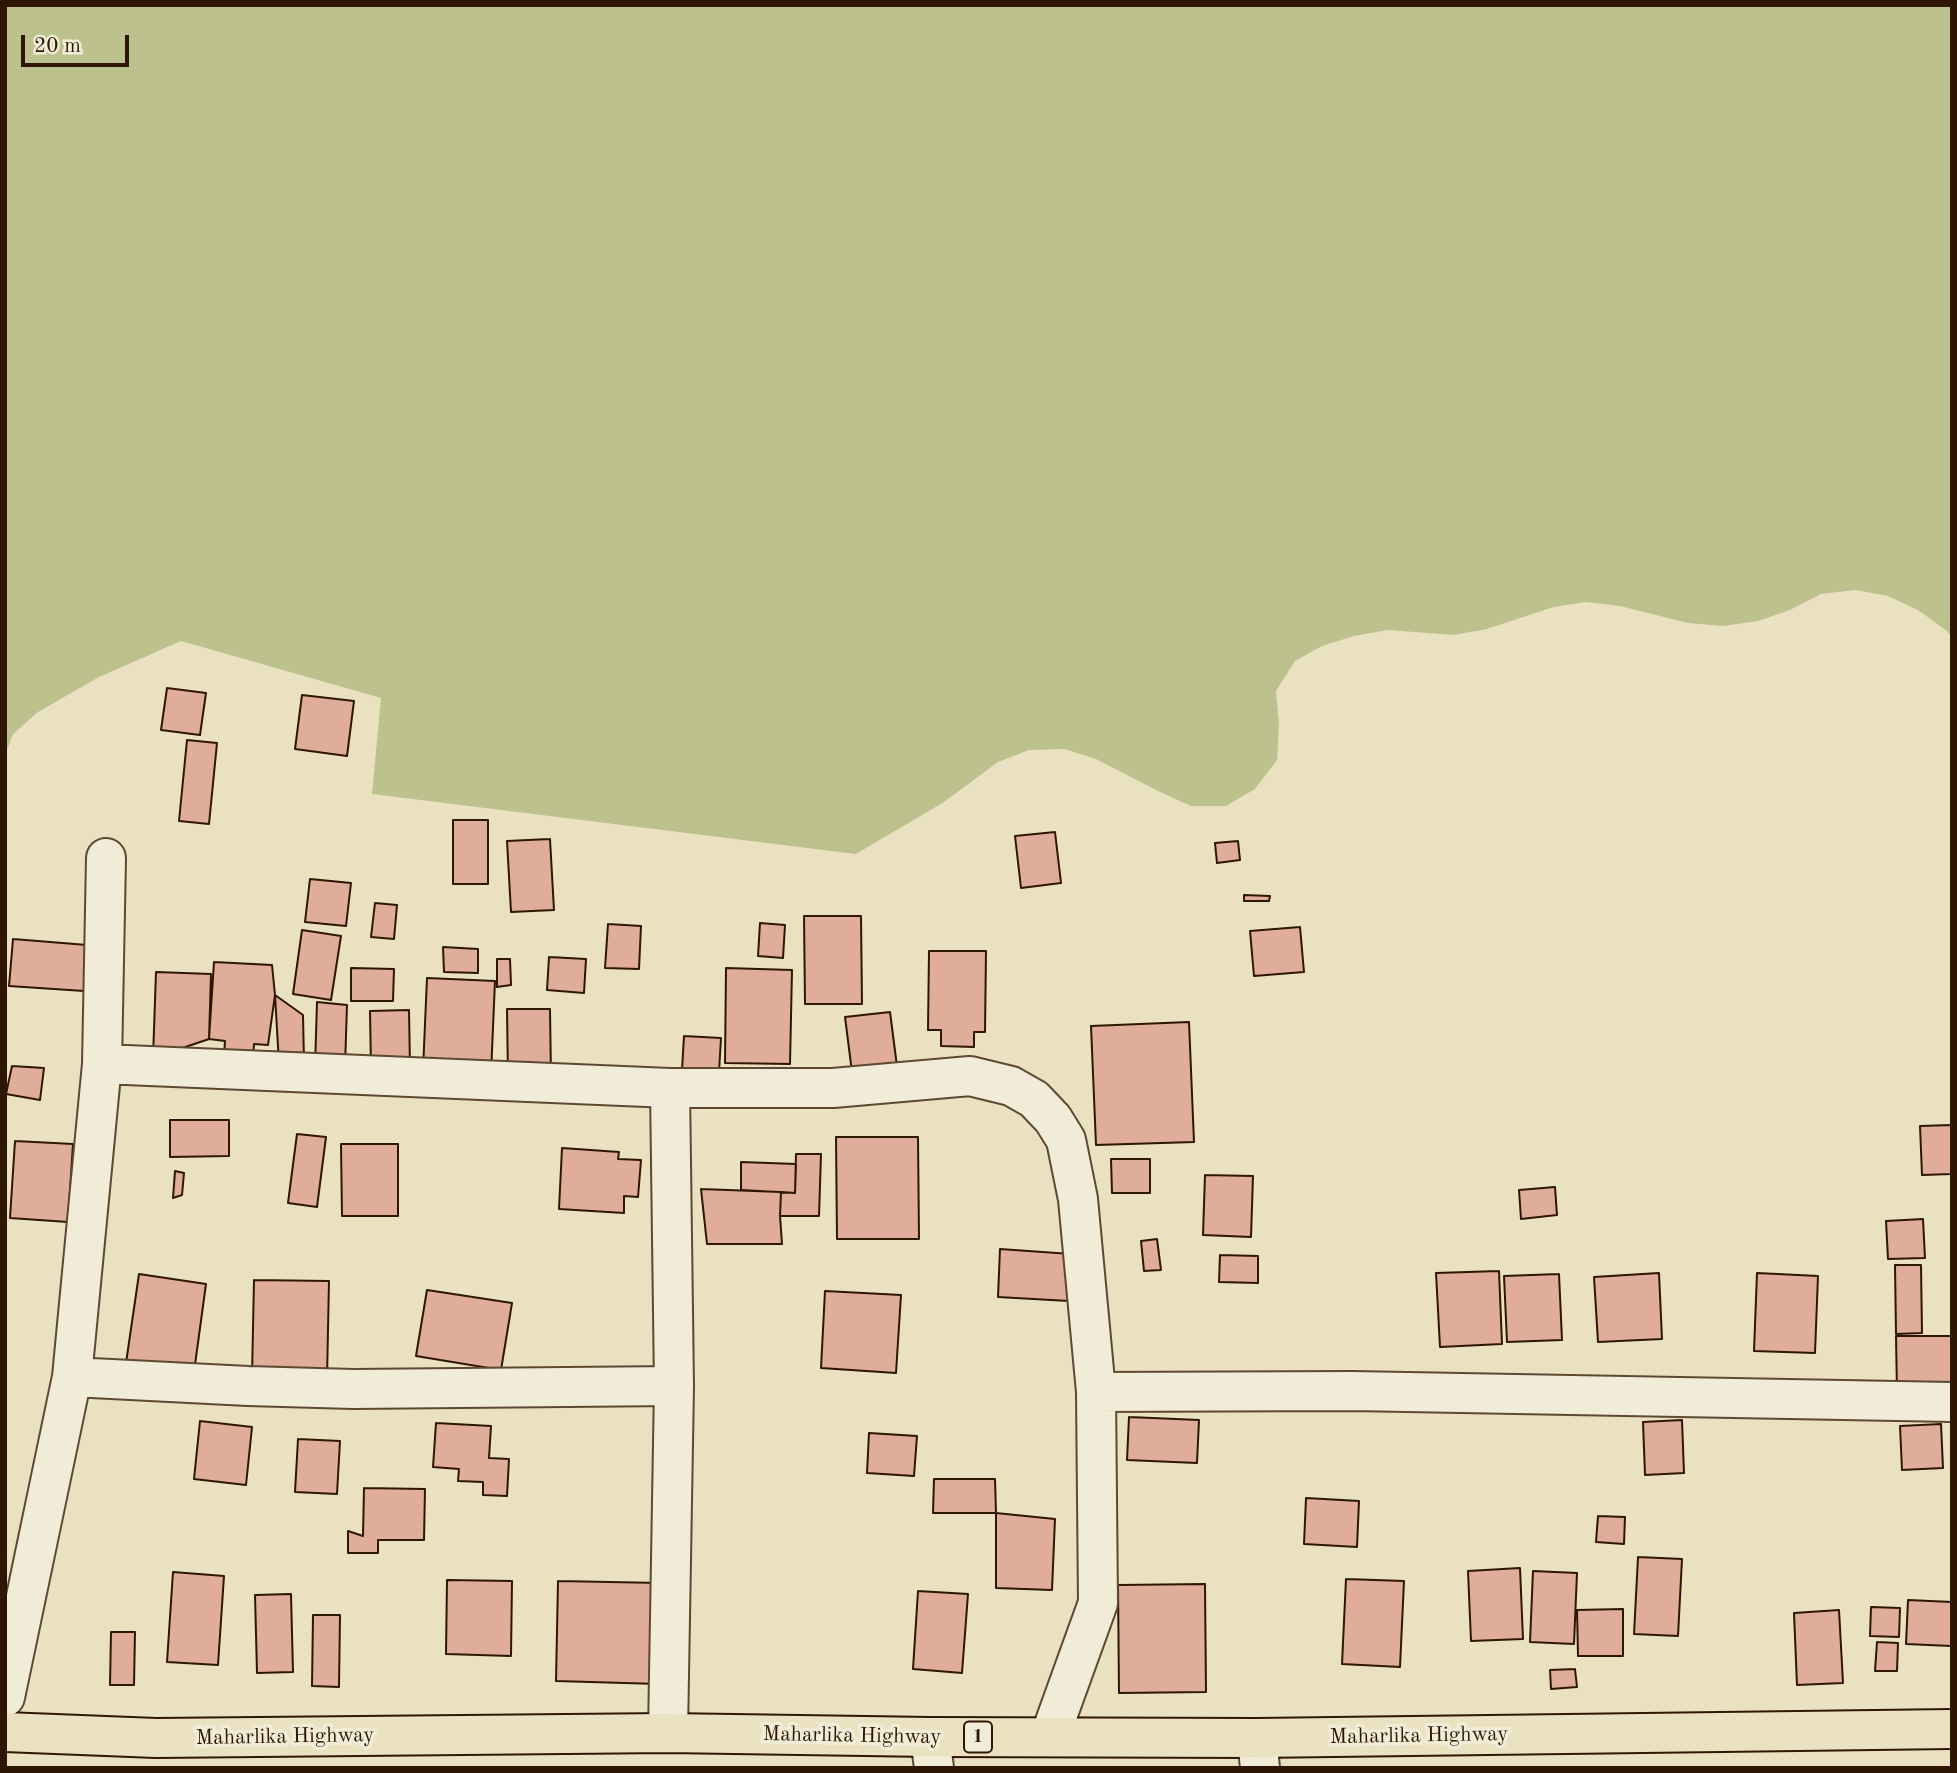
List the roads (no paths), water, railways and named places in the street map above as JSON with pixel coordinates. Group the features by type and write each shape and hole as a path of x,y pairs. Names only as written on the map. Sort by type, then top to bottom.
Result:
{"highway":[{"name":"Maharlika Highway","path":"5,1732 156,1738 667,1733 932,1752 1049,1736 1259,1753 1952,1729"}],"street":[{"path":"5,1696 72,1377 102,1063 106,858"},
{"path":"102,1063 670,1088 833,1088 970,1076 1011,1086 1034,1099 1053,1119 1066,1140 1078,1199 1096,1392 1098,1603 1049,1736"},
{"path":"667,1733 674,1386 670,1088"},
{"path":"72,1377 353,1389 674,1386"},
{"path":"1096,1392 1352,1391 1952,1402"}]}
